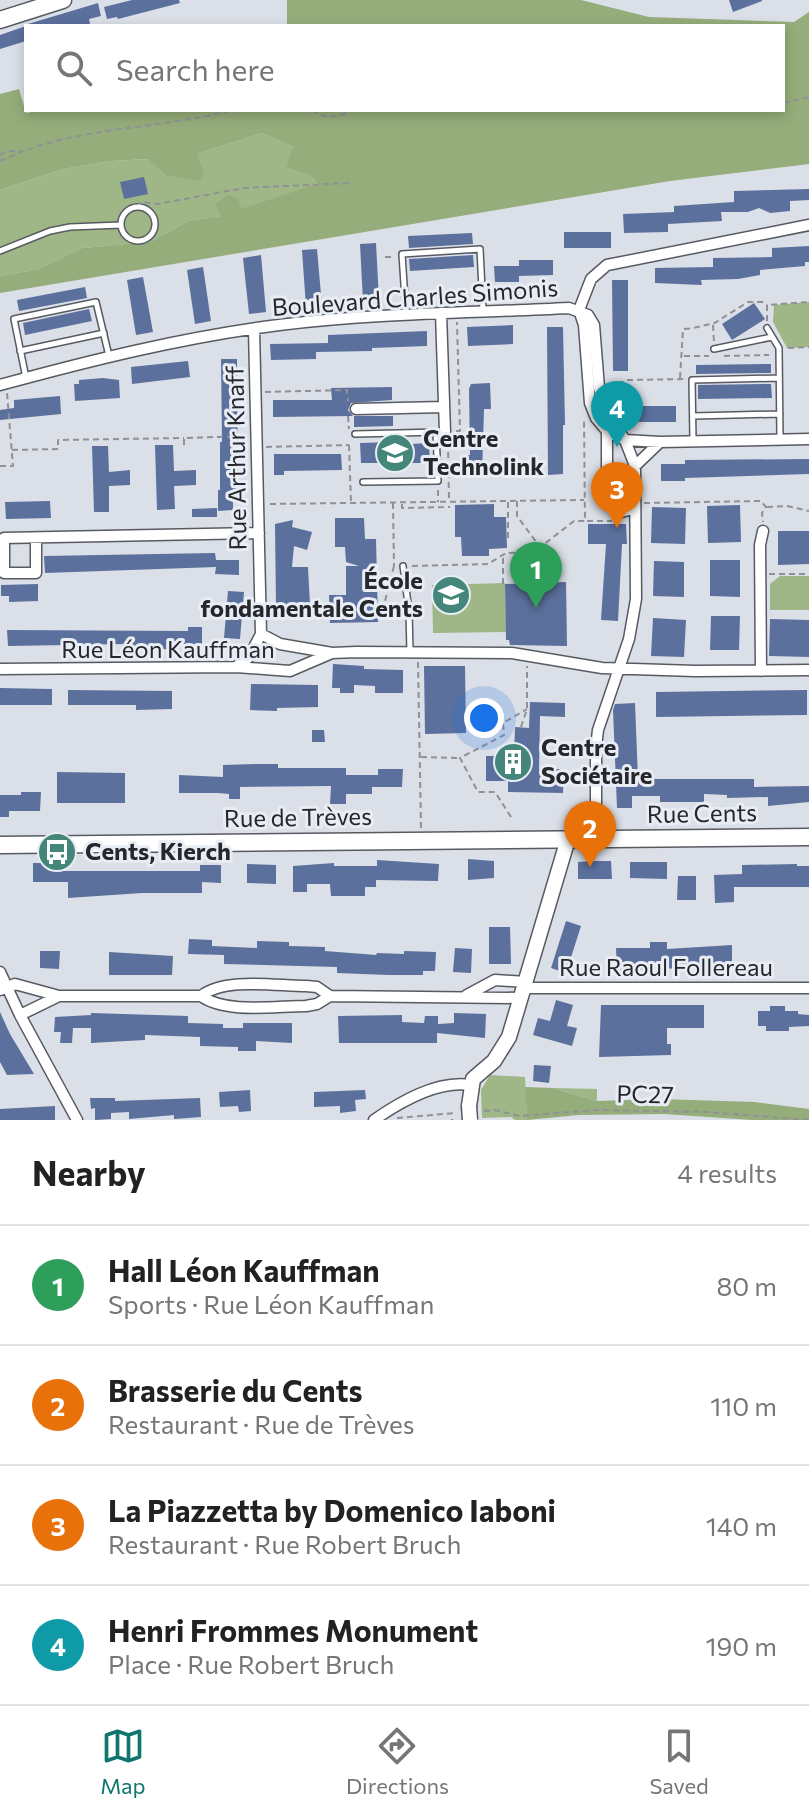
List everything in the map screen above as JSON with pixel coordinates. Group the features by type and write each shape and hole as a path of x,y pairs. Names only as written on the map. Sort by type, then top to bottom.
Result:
{"main road":[{"path":"0,20 63,0"},
{"name":"Rue Cents","path":"596,839 809,837"},
{"path":"474,1112 470,1085 477,1074 503,1051 568,839"},
{"name":"Rue de Trèves","path":"0,845 596,839"}],"street":[{"name":"Boulevard Charles Simonis","path":"2,385 109,356 254,329 406,315 579,310 591,279 607,265 809,225"},
{"path":"579,310 584,325 596,418 607,431 625,440 660,442 809,439"},
{"path":"441,313 444,407 441,432"},
{"name":"Rue Arthur Knaff","path":"254,329 261,634"},
{"path":"594,390 625,440 634,463 636,599 629,639 603,714 596,747 596,839"},
{"path":"356,409 444,407"},
{"path":"607,431 607,502 618,513 625,513 635,503"},
{"path":"634,463 660,442"},
{"path":"607,467 610,459 617,455 626,455 634,463"},
{"path":"761,671 760,545 763,531"},
{"path":"36,538 36,573 4,573 4,538 259,533"},
{"path":"236,667 249,657 261,634 280,644 332,653"},
{"name":"Rue Léon Kauffman","path":"0,669 236,667 290,671 332,653 512,653 578,666 809,670"},
{"path":"0,972 3,989 77,1120"},
{"name":"Rue Raoul Follereau","path":"466,996 495,980 523,989"},
{"name":"Rue Raoul Follereau","path":"3,989 25,985 59,996 201,996 211,1003 226,1006 306,1006 330,996 466,996 523,989 809,988"},
{"name":"Rue Raoul Follereau","path":"201,996 210,989 226,985 317,987 330,996"},
{"name":"Rue Raoul Follereau","path":"20,1015 59,996"},
{"path":"374,1120 394,1106 445,1086 470,1085"}],"lane":[{"path":"137,207 146,209 155,224 153,232 138,241 123,233 121,225 123,216 137,207"},
{"path":"0,251 50,231 121,225"},
{"path":"406,315 402,254 480,249 483,311"},
{"path":"26,378 14,319 96,302 109,356"},
{"path":"767,328 779,352 780,440"},
{"path":"20,351 104,333"},
{"path":"714,349 772,337"},
{"path":"693,442 692,380 779,378"},
{"path":"693,416 780,414"},
{"path":"352,434 441,432 438,481 363,482"},
{"path":"403,566 414,653"}],"path":[{"path":"785,103 809,97"},
{"path":"0,161 44,143 72,136 223,112"},
{"path":"315,112 321,117 349,112"},
{"path":"0,155 6,151 26,151"},
{"path":"137,207 141,202 158,204 244,188 351,183"},
{"path":"680,379 683,329 700,329 713,324 748,302 767,305 809,302"},
{"path":"767,305 767,328"},
{"path":"449,502 448,431 460,431 456,313"},
{"path":"713,324 714,349"},
{"path":"683,356 779,352 809,347"},
{"path":"394,566 488,564 503,555 534,552 574,521 585,521 584,393 628,380 692,380"},
{"path":"0,466 13,466 8,394 2,385"},
{"path":"255,392 347,390 352,434 349,445 351,503"},
{"path":"12,450 58,449 58,440 184,438 349,445"},
{"path":"184,438 184,445"},
{"path":"438,481 438,502"},
{"path":"258,499 265,500 265,505 585,500"},
{"path":"508,501 508,540"},
{"path":"517,501 517,516 541,548"},
{"path":"635,503 761,501 766,507"},
{"path":"392,608 384,605 394,566 393,503"},
{"path":"402,503 402,508 450,507"},
{"path":"766,507 787,506 809,511"},
{"path":"763,531 762,513 766,507"},
{"path":"520,553 520,583"},
{"path":"503,555 503,584"},
{"path":"760,575 809,574"},
{"path":"414,653 421,841"},
{"path":"521,727 527,709 527,657"},
{"path":"420,757 460,758 504,735 503,723 527,709"},
{"path":"460,758 478,792 495,792 511,817"},
{"name":"PC27","path":"474,1112 495,1110 519,1116 597,1110 707,1112 809,1120"},
{"path":"395,1114 397,1118 455,1113"}],"green space":[{"path":"287,0 581,0 649,17 794,22 809,12 809,164 670,181 0,293 0,276 39,269 82,248 150,242 188,221 221,216 215,204 228,195 238,199 241,209 317,184 310,175 286,167 293,147 262,133 197,154 204,173 199,181 165,175 148,159 63,169 0,190 0,94 19,89 26,113 785,112 785,24 287,24"},
{"path":"262,133 293,147 317,185 222,216 188,221 150,242 82,248 39,269 0,276 0,190 63,169 111,161 149,159 165,175 197,154"},
{"path":"809,302 809,347 787,348 773,322 774,305"},
{"path":"780,576 809,576 809,610 770,610 770,584"},
{"path":"505,583 506,632 433,633 432,585"},
{"path":"490,1075 525,1077 527,1120 482,1118 481,1090"},
{"path":"525,1087 553,1088 597,1101 754,1102 809,1109 809,1120 664,1114 579,1115 527,1120"},
{"path":"553,1088 597,1089 597,1101"}],"building":[{"path":"132,0 179,0 180,3 107,19 104,7"},
{"path":"729,0 762,0 762,1 733,12"},
{"path":"98,3 101,16 89,19 90,24 28,24"},
{"path":"24,27 24,42 0,49 0,35"},
{"path":"144,177 148,194 124,199 120,182"},
{"path":"809,189 809,200 790,201 790,211 770,213 759,208 748,212 721,212 722,221 668,224 668,232 624,233 623,214 674,212 674,206 734,202 734,191"},
{"path":"564,232 611,232 611,248 564,248"},
{"path":"472,233 473,244 409,248 408,236"},
{"path":"376,243 379,300 363,301 360,244"},
{"path":"809,246 809,262 805,262 805,266 760,270 760,275 738,279 701,280 702,285 655,283 655,268 713,267 713,258 772,257 772,248"},
{"path":"317,249 322,306 306,307 302,250"},
{"path":"261,255 266,312 249,314 243,258"},
{"path":"473,255 474,267 410,271 409,259"},
{"path":"519,260 553,260 553,275 519,276 519,282 495,282 494,266 519,266"},
{"path":"203,267 211,321 195,324 187,270"},
{"path":"143,277 153,332 136,335 127,280"},
{"path":"612,280 628,280 628,371 613,371"},
{"path":"85,287 87,298 19,311 17,300"},
{"path":"754,303 765,319 732,340 722,324"},
{"path":"89,309 92,321 25,335 23,323"},
{"path":"513,325 513,344 468,346 467,327"},
{"path":"547,327 563,327 565,425 563,474 548,475"},
{"path":"427,331 427,346 316,352 316,359 271,360 270,344 328,343 328,335"},
{"path":"221,359 237,359 238,489 233,489 233,510 218,511 222,442"},
{"path":"188,361 190,377 132,384 131,367"},
{"path":"771,364 771,373 696,374 696,365"},
{"path":"79,380 119,380 120,398 75,401 74,384 79,384"},
{"path":"490,383 491,409 484,409 482,475 466,475 466,455 470,455 469,389 471,384"},
{"path":"771,384 772,398 698,399 698,385"},
{"path":"392,387 392,400 351,403 348,410 353,416 273,417 273,400 332,400 331,388"},
{"path":"60,396 61,414 0,420 0,410 14,408 14,400"},
{"path":"632,406 676,406 676,422 632,422"},
{"path":"354,416 393,416 393,426 354,427"},
{"name":"Centre Technolink","path":"392,442 392,445 429,443 430,463 361,463 360,443"},
{"path":"155,445 173,445 174,471 196,470 196,485 174,486 175,509 157,510"},
{"path":"92,446 108,446 109,472 130,470 130,485 109,486 109,512 94,512"},
{"path":"274,454 341,454 342,470 284,471 284,475 274,475"},
{"path":"809,459 809,474 661,481 661,464 685,464 685,460"},
{"path":"50,501 51,518 6,519 5,502"},
{"path":"494,504 494,517 506,517 507,548 489,549 489,556 462,556 461,537 455,537 455,505"},
{"path":"740,505 741,542 708,543 707,506"},
{"path":"652,507 686,508 685,544 651,543"},
{"path":"217,508 217,517 192,517 192,509"},
{"path":"335,518 364,518 365,539 376,539 378,622 330,623 329,595 346,595 346,566 359,566 346,562 345,547 335,547"},
{"path":"293,520 292,527 312,532 307,550 294,546 292,567 308,567 310,605 276,606 275,524"},
{"path":"588,524 626,524 627,544 622,544 618,621 601,620 606,544 588,544"},
{"path":"778,531 809,531 809,564 778,565"},
{"path":"215,553 216,560 239,560 239,575 215,574 216,567 45,573 44,556"},
{"path":"710,560 740,560 740,597 710,596"},
{"path":"654,561 684,562 684,597 653,596"},
{"path":"566,582 567,646 510,645 506,640 505,584"},
{"path":"38,584 38,601 9,602 9,596 1,596 1,585"},
{"path":"228,591 244,592 240,639 224,638"},
{"path":"711,616 740,616 739,650 710,650"},
{"path":"653,618 686,620 684,657 651,656"},
{"path":"770,619 809,620 809,657 769,656"},
{"path":"188,627 202,627 202,644 173,644 173,649 125,650 125,644 8,646 7,630 188,631"},
{"path":"333,664 403,670 403,693 375,693 375,686 354,685 354,693 340,693 340,688 332,688"},
{"path":"424,666 465,666 466,733 425,734"},
{"path":"251,684 318,685 318,707 250,710"},
{"path":"0,688 52,689 52,705 0,705"},
{"path":"68,690 172,691 172,709 136,710 136,705 68,705"},
{"path":"807,690 807,715 656,717 656,692"},
{"name":"Centre Sociétaire","path":"530,702 565,703 565,717 540,716 539,769 564,769 563,793 508,792 508,781 486,781 486,756 514,756 515,727 529,728"},
{"path":"635,703 638,779 754,779 754,787 809,786 809,802 768,806 768,797 727,798 727,795 704,794 704,802 660,802 660,796 632,796 632,808 617,808 613,710 615,704"},
{"path":"312,730 324,730 325,742 312,742"},
{"path":"278,764 278,768 346,768 346,775 378,775 378,769 403,769 402,787 372,787 372,794 346,794 346,804 330,804 331,786 240,787 240,799 229,799 229,794 179,793 179,775 223,777 223,765"},
{"path":"57,772 125,773 125,803 57,803"},
{"path":"21,792 41,792 40,811 9,811 9,817 0,817 0,795 21,795"},
{"path":"468,859 494,861 494,878 468,880"},
{"path":"377,860 439,864 438,881 376,880 376,887 365,887 365,896 331,896 330,884 307,884 307,892 293,892 293,866 334,863 334,866 377,866"},
{"path":"611,861 612,879 578,879 578,862"},
{"path":"630,862 667,862 667,879 630,878"},
{"path":"33,863 59,863 59,871 200,871 200,865 221,865 221,883 202,882 202,893 68,898 68,882 33,882"},
{"path":"247,864 276,865 276,884 247,883"},
{"path":"742,865 809,866 809,887 734,887 734,902 715,903 714,875 742,874"},
{"path":"678,876 696,876 696,900 677,900"},
{"path":"566,921 581,926 566,973 551,968"},
{"path":"489,927 510,927 511,964 489,964"},
{"path":"189,939 212,940 212,946 257,948 257,941 289,942 289,946 325,947 325,951 376,955 404,954 404,951 436,952 435,971 423,971 423,975 388,975 337,973 337,967 224,964 224,955 188,954"},
{"path":"650,942 667,942 667,949 732,945 732,967 617,970 616,948 650,948"},
{"path":"455,948 472,949 471,973 453,972"},
{"path":"40,951 60,951 59,969 40,968"},
{"path":"109,952 173,956 172,975 109,975"},
{"path":"556,1000 573,1005 567,1026 577,1028 572,1046 533,1035 538,1018 550,1021"},
{"path":"601,1005 704,1005 704,1028 667,1028 671,1055 599,1057"},
{"path":"770,1006 785,1006 785,1011 809,1015 809,1026 789,1027 789,1031 766,1031 766,1026 758,1026 758,1011 770,1011"},
{"path":"0,1012 34,1074 7,1075 0,1062"},
{"path":"91,1013 188,1016 188,1023 223,1024 223,1028 243,1028 243,1023 292,1023 292,1043 256,1041 256,1051 238,1051 238,1047 200,1046 200,1037 145,1035 145,1040 91,1043 91,1028 73,1028 72,1043 60,1043 61,1032 54,1032 55,1017"},
{"path":"454,1013 486,1014 485,1038 437,1033 437,1043 339,1043 338,1016 402,1015 402,1022 424,1023 425,1016 438,1016 438,1024 454,1023"},
{"path":"534,1065 551,1066 549,1083 533,1081"},
{"path":"250,1090 251,1111 239,1112 238,1106 220,1107 219,1092"},
{"path":"365,1090 366,1099 355,1100 356,1111 340,1113 340,1106 314,1107 314,1092"},
{"path":"90,1098 115,1098 115,1101 200,1098 201,1117 174,1119 174,1115 129,1119 129,1112 111,1113 111,1119 95,1120 95,1108 91,1109"},
{"path":"55,1106 55,1120 0,1120 0,1109"}],"place":[{"name":"Henri Frommes Monument","path":"617,447"},
{"name":"Centre Technolink","path":"395,453"},
{"name":"La Piazzetta by Domenico Iaboni","path":"617,528"},
{"name":"École fondamentale Cents","path":"451,595"},
{"name":"Hall Léon Kauffman","path":"536,608"},
{"name":"Centre Sociétaire","path":"513,762"},
{"name":"Cents, Kierch","path":"57,852"},
{"name":"Brasserie du Cents","path":"590,867"}]}
